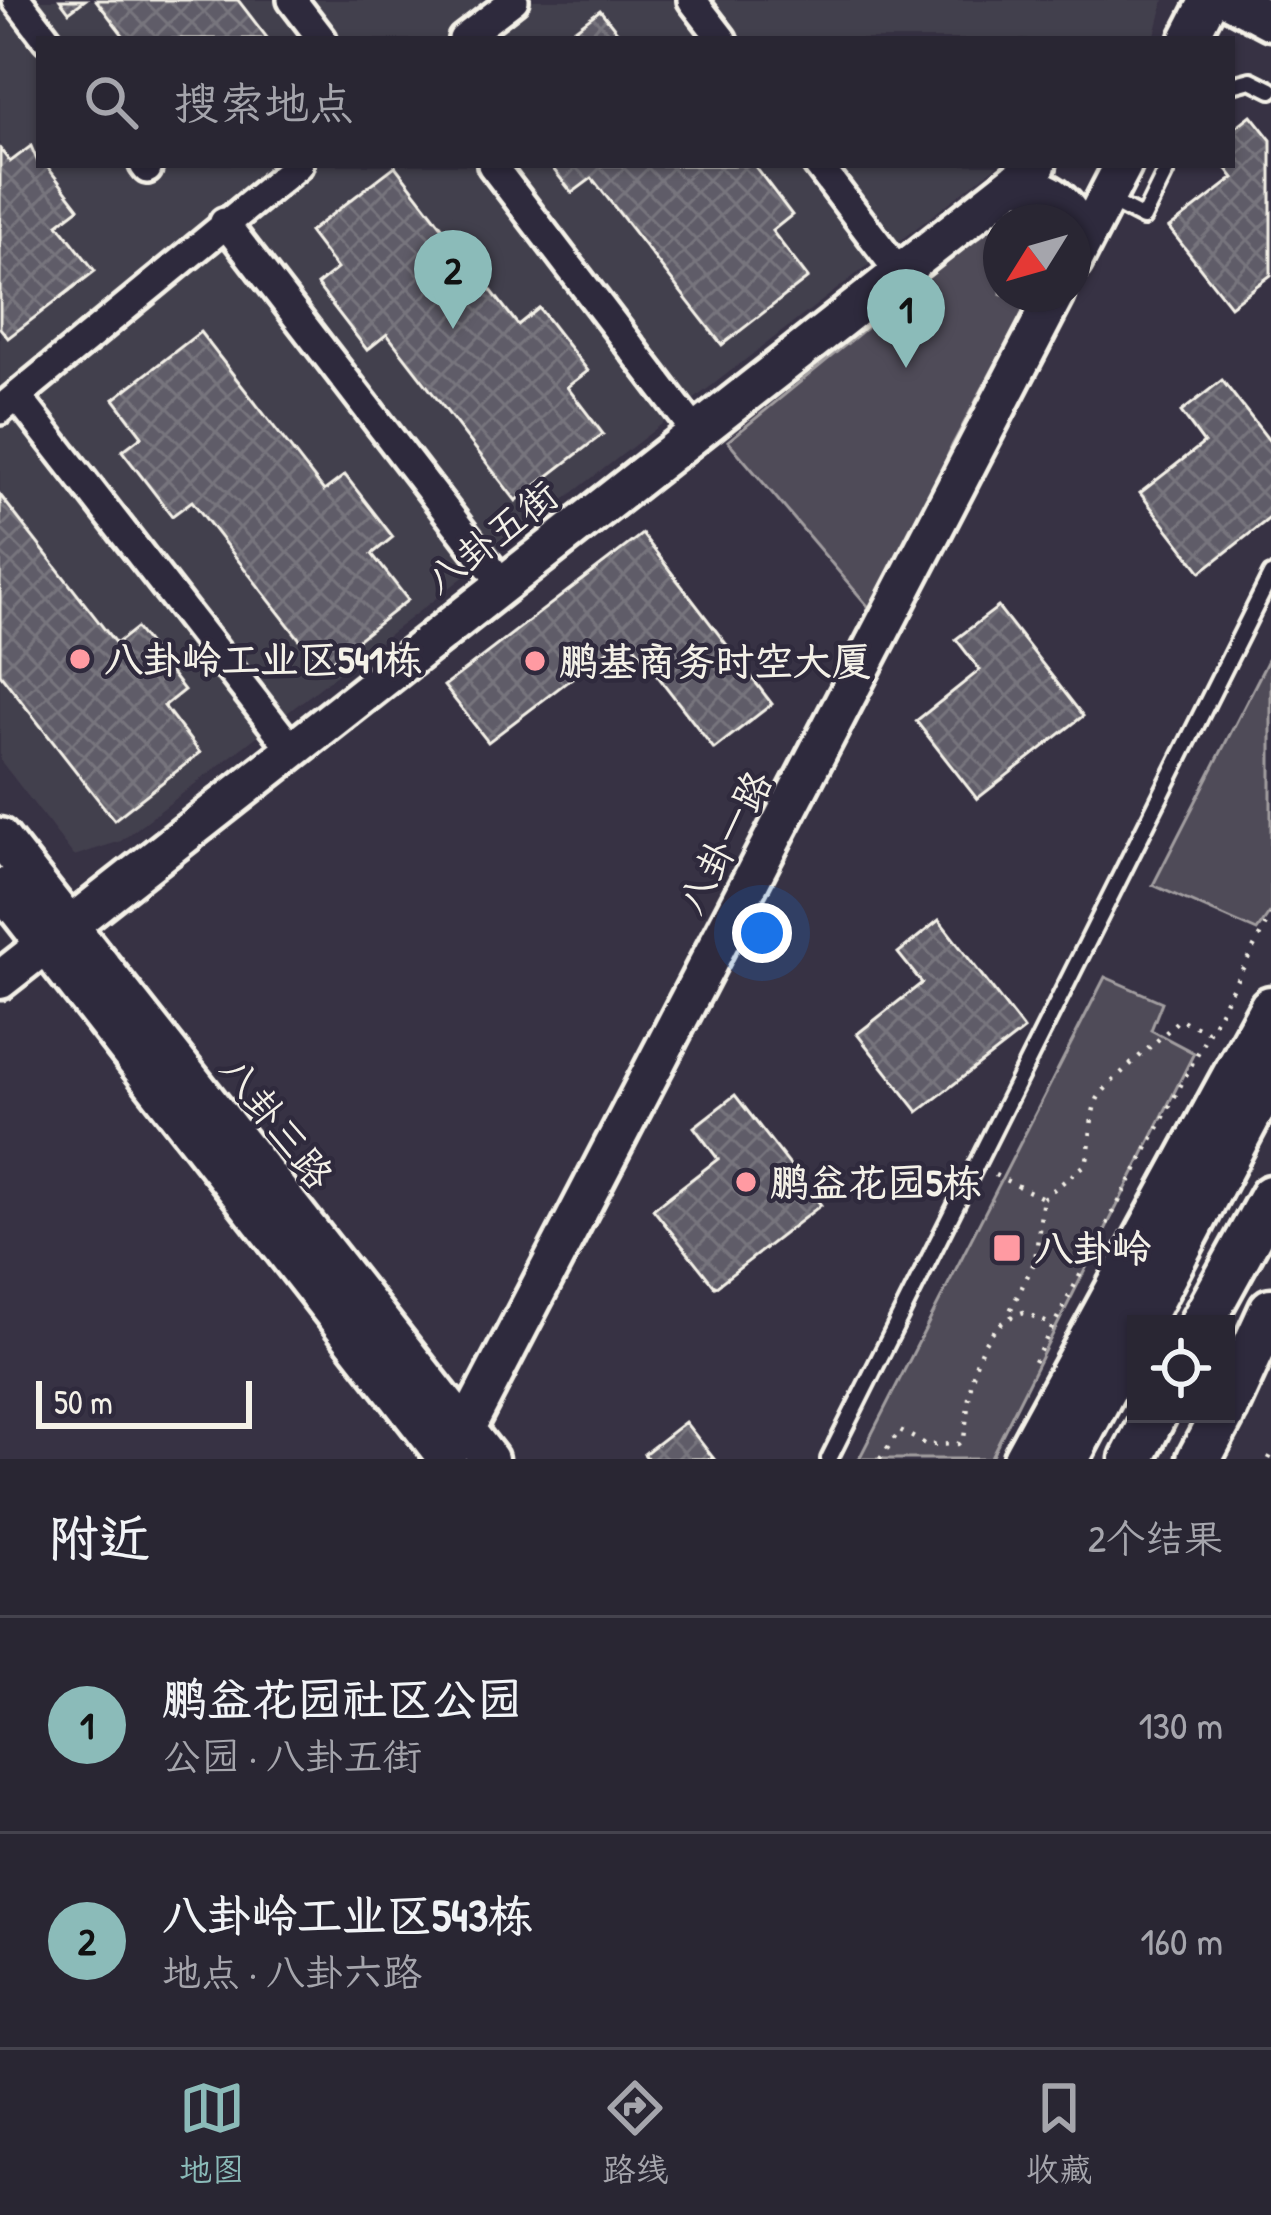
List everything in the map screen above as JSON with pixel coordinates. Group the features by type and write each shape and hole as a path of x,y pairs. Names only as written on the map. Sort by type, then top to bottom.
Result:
{"main road":[{"path":"1025,1459 1271,1008"},
{"path":"1143,1315 1271,1074"},
{"path":"1206,1315 1271,1197"},
{"path":"1235,1387 1271,1310"},
{"path":"1067,1459 1127,1346"},
{"path":"1132,1459 1150,1423"},
{"path":"1199,1459 1218,1423"}],"street":[{"path":"16,0 45,36"},
{"path":"292,0 320,36"},
{"path":"467,36 514,0"},
{"path":"692,0 720,36"},
{"path":"1191,36 1209,0"},
{"path":"1231,0 1271,21"},
{"path":"291,748 9,403 294,168"},
{"path":"494,168 695,431"},
{"path":"820,168 899,272"},
{"path":"1091,227 1122,168"},
{"path":"1025,174 1056,196 1059,204"},
{"name":"八卦五街","path":"0,980 1025,174"},
{"path":"224,222 501,582"},
{"name":"八卦一路","path":"456,1443 1047,312"},
{"name":"八卦三路","path":"0,837 56,936 456,1443 490,1459"},
{"name":"八卦三路","path":"0,887 56,936"}],"lane":[{"path":"1235,84 1251,80 1271,90"},
{"path":"1106,199 1143,218 1168,168"},
{"path":"829,1459 1271,575"}],"path":[{"path":"1034,1364 1271,915"},
{"path":"880,1459 900,1430 945,1448 964,1438 979,1350 1007,1317 1034,1261 1043,1198 1085,1165 1097,1099 1151,1052 1179,1019 1207,1031"},
{"path":"976,1168 1043,1198"},
{"path":"1007,1317 1024,1312 1052,1325"}],"shaded area":[{"path":"0,0 1164,0 1155,36 36,36 36,168 994,168 121,841 74,856 0,760"},
{"path":"983,232 983,312 1023,312 952,446 878,618 728,441"},
{"path":"1271,654 1271,911 1257,931 1153,885"},
{"path":"1105,977 1162,1002 1151,1030 1194,1053 990,1459 859,1459"}],"building":[{"path":"60,0 85,0 69,12"},
{"path":"96,0 238,0 266,36 124,36"},
{"path":"600,10 621,36 566,36"},
{"path":"1251,115 1271,140 1271,275 1230,306 1169,228 1234,178 1226,168 1235,168 1235,128"},
{"path":"31,146 36,168 48,168 79,208 58,224 95,271 8,338 0,328 0,149 10,162"},
{"path":"397,168 518,325 539,308 588,371 567,387 603,434 516,501 387,334 367,350 317,285 337,269 309,232"},
{"path":"552,168 756,168 792,215 772,231 808,278 722,345 592,178 572,193"},
{"path":"200,332 324,491 345,475 393,537 372,554 408,600 322,668 192,501 172,516 122,451 142,436 114,399"},
{"path":"1222,380 1271,443 1271,517 1201,572 1140,493 1204,443 1181,412"},
{"name":"八卦岭工业区541栋","path":"0,495 116,644 136,628 184,690 164,706 200,753 114,820 0,674"},
{"name":"鹏基商务时空大厦","path":"642,534 772,704 714,749 627,636 488,742 444,686"},
{"path":"998,607 1083,716 977,799 916,721 980,670 956,639"},
{"path":"939,920 1024,1030 918,1112 857,1034 922,983 898,953"},
{"name":"鹏益花园5栋","path":"735,1095 821,1205 715,1287 653,1209 718,1159 694,1127"},
{"path":"685,1422 714,1459 648,1459 644,1454"}],"place":[{"name":"八卦岭工业区543栋","path":"453,329"},
{"name":"鹏益花园社区公园","path":"906,368"},
{"name":"八卦岭工业区541栋","path":"80,659"},
{"name":"鹏基商务时空大厦","path":"535,661"},
{"name":"鹏益花园5栋","path":"746,1182"},
{"name":"八卦岭","path":"1007,1248"}]}
